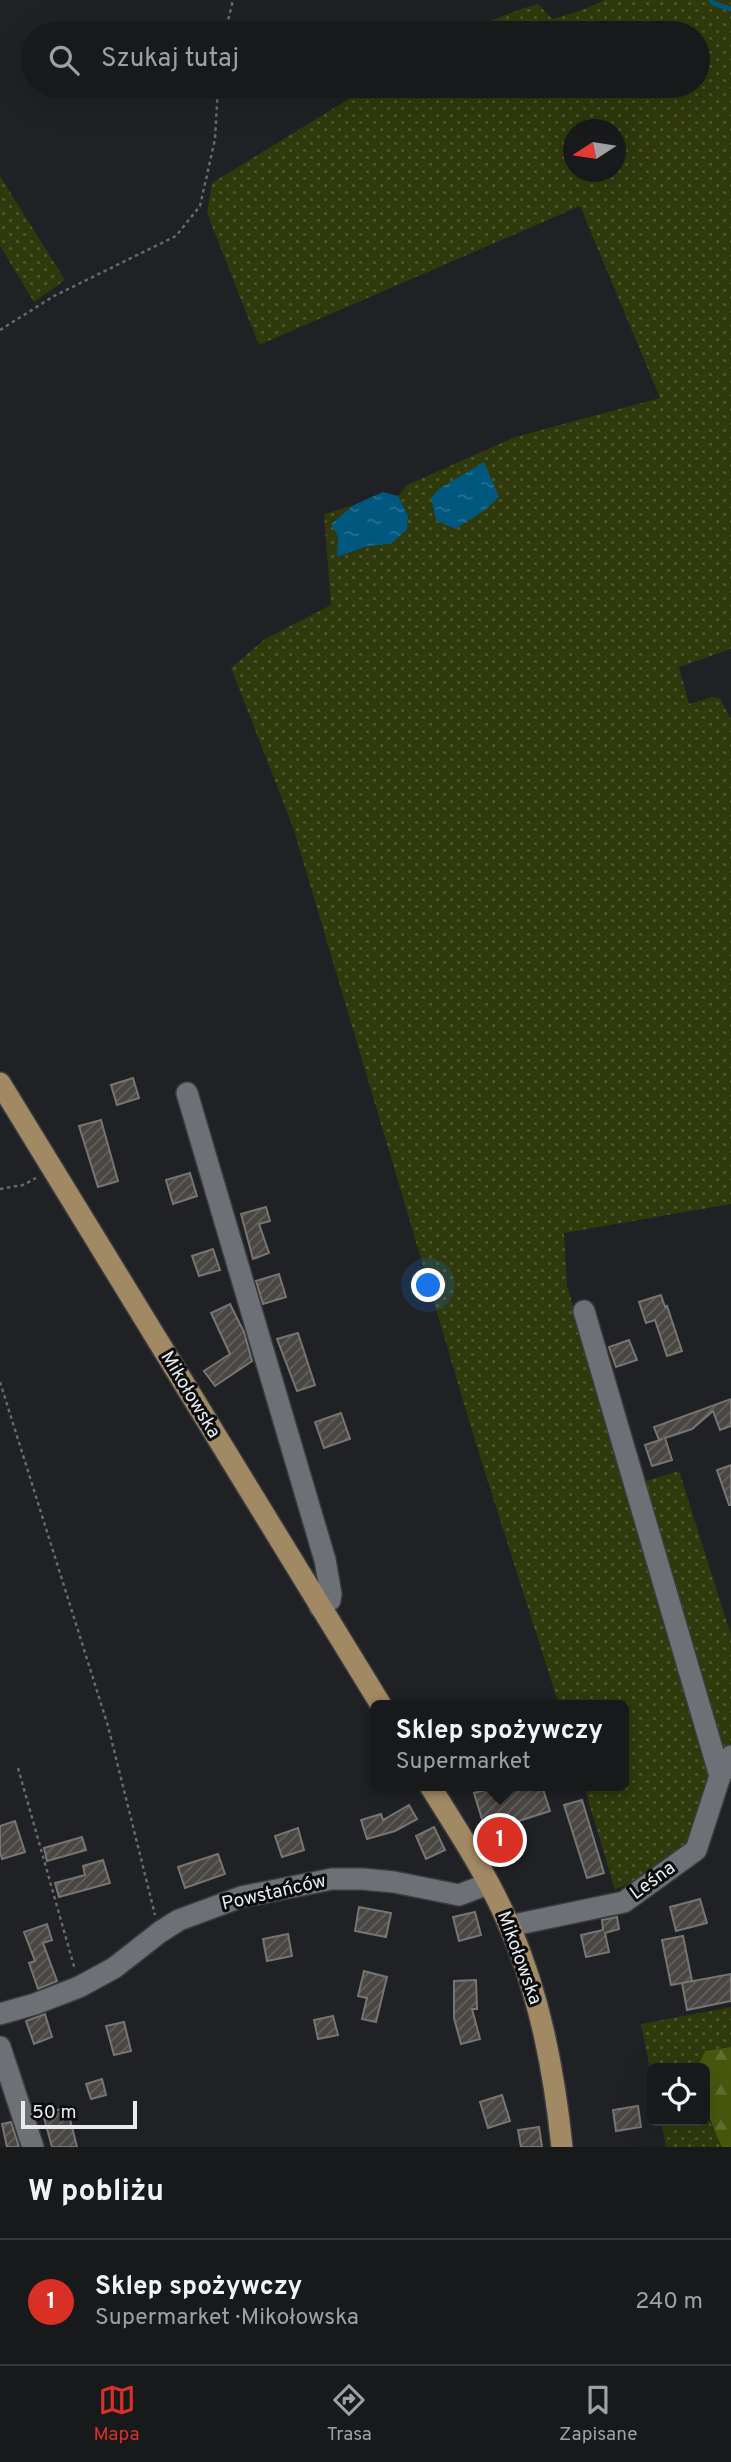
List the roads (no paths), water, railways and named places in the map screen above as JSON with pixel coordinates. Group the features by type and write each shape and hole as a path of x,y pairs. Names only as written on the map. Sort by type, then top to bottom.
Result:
{"main road":[{"name":"Mikołowska","path":"0,1083 378,1700"},
{"name":"Mikołowska","path":"433,1791 488,1884 509,1926 526,1970 541,2018 554,2082 562,2147"}],"street":[{"path":"187,1093 327,1567 331,1585 330,1600 320,1607"},
{"path":"584,1311 722,1785"},
{"name":"Leśna","path":"509,1926 624,1902 696,1850 731,1756"},
{"name":"Powstańców","path":"0,2014 79,1987 114,1968 179,1920 230,1901 299,1884 332,1880 394,1882 459,1895 488,1884"},
{"path":"0,2047 33,2147"}],"water":[{"path":"484,462 499,497 485,510 455,529 436,520 431,498 439,489"},
{"path":"383,492 398,496 408,516 407,529 391,544 368,546 337,557 338,536 331,524 354,505"}],"waterway":[{"path":"711,0 731,9"}],"place":[{"name":"Sklep spożywczy","path":"500,1840"}]}
